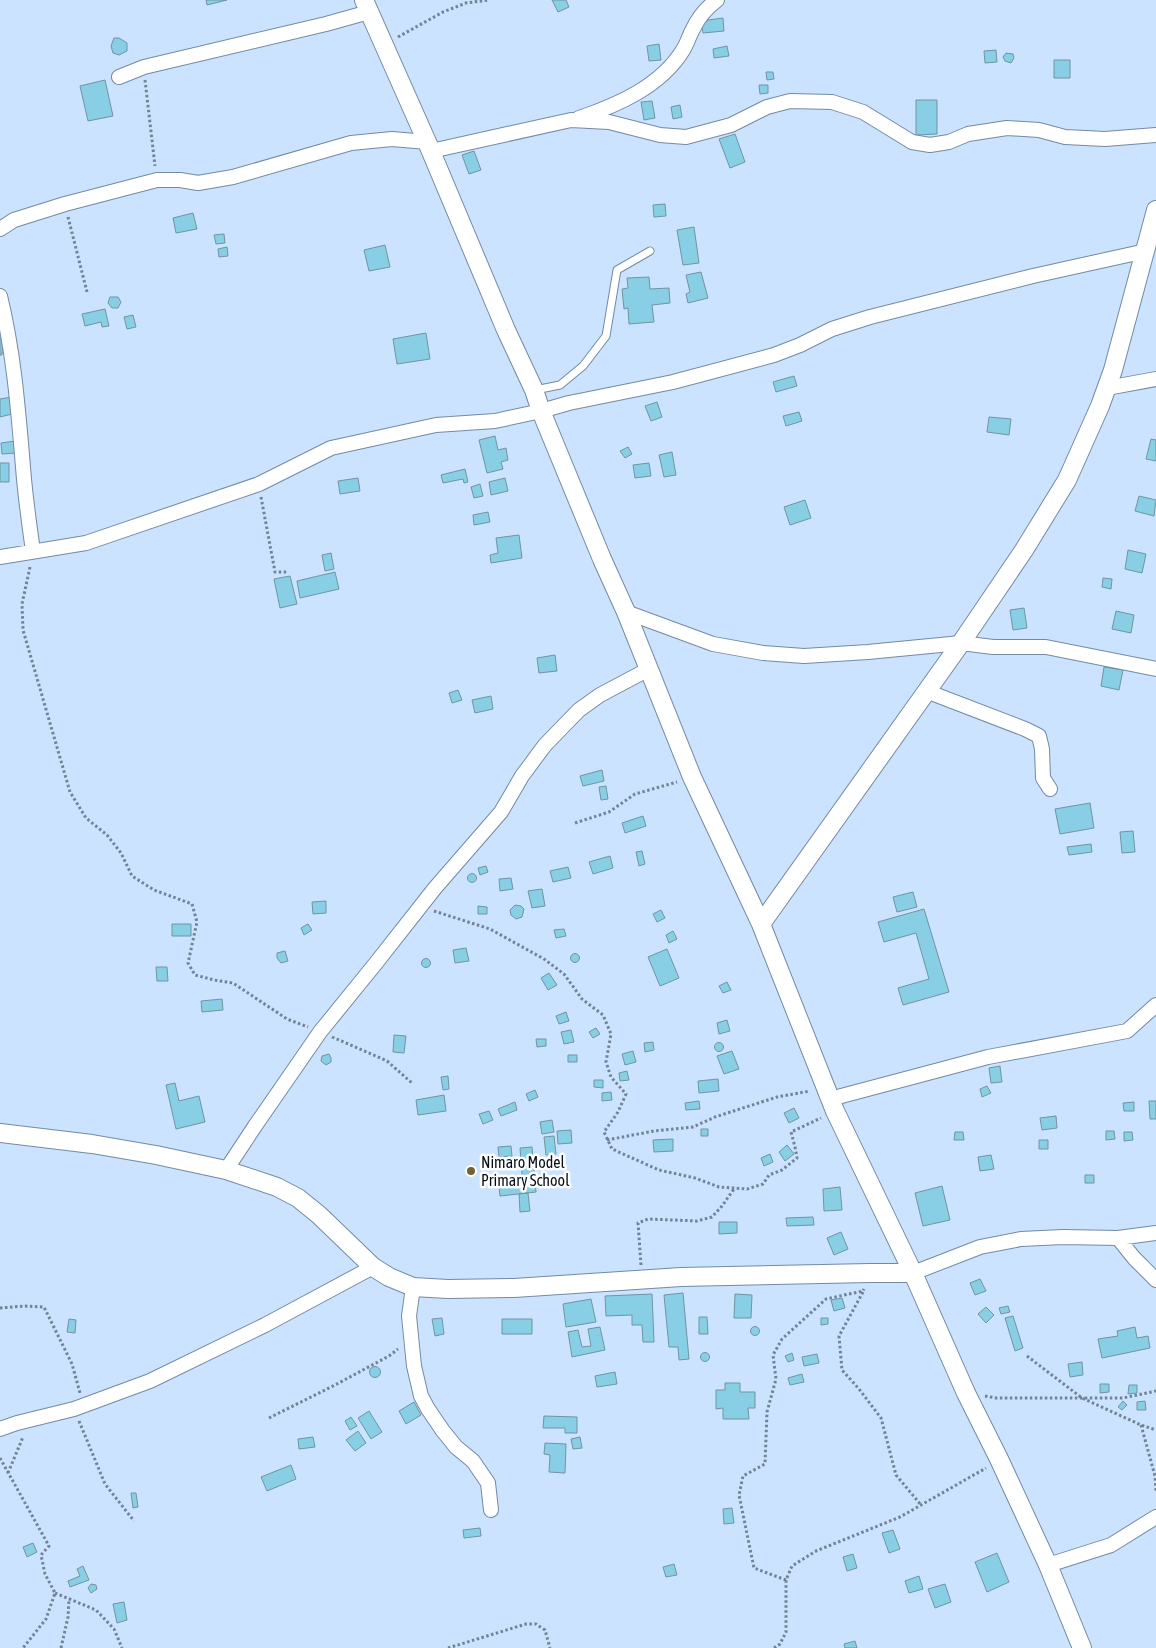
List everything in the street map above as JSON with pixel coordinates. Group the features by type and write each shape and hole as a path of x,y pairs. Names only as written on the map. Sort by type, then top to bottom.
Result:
{"street":[{"path":"0,229 14,220 65,204 157,180 180,180 198,183 233,177 351,143 392,140 429,146 571,120 606,109 637,93 664,74 683,50 693,27 704,10 717,0"},
{"path":"119,77 144,67 326,24 366,6 429,146 506,330 521,359 692,777 761,924 830,1099 1048,1565 1082,1648"},
{"path":"571,120 609,122 660,135 686,137 731,125 766,107 790,101 832,102 863,112 912,142 930,145 949,142 968,134 1007,128 1039,130 1066,137 1095,138 1156,135"},
{"path":"761,924 960,643 1024,550 1067,480 1100,406 1113,370 1156,210"},
{"path":"0,558 86,542 259,484 331,448 436,425 495,421 578,401 673,382 774,355 800,346 832,329 870,317 1033,276 1146,251"},
{"path":"0,296 14,369 33,552"},
{"path":"1107,388 1156,379"},
{"path":"626,612 713,644 763,653 804,656 960,643 993,647 1046,647 1156,669"},
{"path":"226,1170 320,1032 376,964 420,906 501,812 522,776 545,745 579,710 600,695 649,669"},
{"path":"926,691 1039,736 1042,749 1043,778 1050,789"},
{"path":"830,1099 988,1057 1127,1031 1156,1005"},
{"path":"0,1133 92,1144 156,1155 226,1170 277,1187 298,1198 373,1267 389,1277 413,1287 448,1289 514,1288 681,1277 913,1273 980,1247 1021,1239 1064,1237 1118,1238 1156,1233"},
{"path":"1118,1238 1134,1258 1156,1280"},
{"path":"0,1429 79,1407 150,1381 273,1321 373,1267"},
{"path":"413,1287 409,1316 414,1366 421,1396 443,1431 456,1447 473,1461 488,1483 491,1510"},
{"path":"1048,1565 1111,1545 1156,1517"}],"lane":[{"path":"534,390 560,385 583,366 606,336 617,270 650,251"}],"path":[{"path":"384,44 443,12 466,3 489,0"},
{"path":"144,67 157,180"},
{"path":"65,204 87,292"},
{"path":"259,484 275,572 288,572"},
{"path":"33,552 22,604 23,630 70,792 86,818 106,835 120,853 132,876 154,890 192,904 197,922 188,963 195,975"},
{"path":"575,823 609,812 635,794 692,777"},
{"path":"420,906 490,930 544,960 564,974 582,998 603,1016 611,1034 606,1062 611,1077 626,1094 618,1112 604,1132 612,1149 659,1170 695,1178 719,1187 747,1189 763,1184 769,1175 782,1170 797,1158 791,1132 830,1099"},
{"path":"608,1140 693,1126 777,1097 830,1099"},
{"path":"642,1280 638,1223 648,1219 697,1221 712,1217 734,1188"},
{"path":"870,1273 863,1291 839,1336 842,1370 860,1389 881,1418 896,1474 921,1505"},
{"path":"786,1580 754,1568 739,1495 743,1476 765,1464 767,1412 776,1379 773,1355 782,1339 826,1299 863,1291"},
{"path":"0,1308 44,1307 72,1364 79,1407 105,1484 134,1521"},
{"path":"269,1418 389,1356 411,1339"},
{"path":"1027,1356 1082,1398 1140,1425 1156,1430"},
{"path":"966,1393 996,1398 1123,1398 1156,1391"},
{"path":"8,1474 31,1420"},
{"path":"1140,1425 1155,1476 1156,1492"},
{"path":"0,1458 49,1546 41,1555 45,1574 55,1594 96,1610 114,1629 122,1648"},
{"path":"774,1648 780,1644 786,1632 786,1580 792,1566 816,1551 900,1517 999,1459"},
{"path":"23,1648 46,1619 55,1594"},
{"path":"61,1648 68,1617 69,1599"},
{"path":"448,1648 526,1624 536,1624 545,1630 550,1648"}],"building":[{"path":"206,0 227,0 207,5"},
{"path":"552,0 566,0 569,7 558,12"},
{"path":"723,18 724,31 703,33 701,21"},
{"path":"114,38 119,38 127,43 127,51 119,55 113,53 111,46"},
{"path":"659,44 661,60 649,61 647,46"},
{"path":"727,46 729,56 714,58 713,49"},
{"path":"996,50 997,62 985,63 984,51"},
{"path":"1006,53 1013,54 1014,58 1011,63 1005,61 1003,57"},
{"path":"1054,60 1070,60 1070,78 1054,78"},
{"path":"766,72 773,72 774,79 767,80"},
{"path":"105,80 113,116 88,121 80,86"},
{"path":"759,85 768,85 768,93 760,94"},
{"path":"916,100 937,100 937,134 916,135"},
{"path":"652,101 655,118 644,120 641,102"},
{"path":"680,105 682,117 673,119 671,107"},
{"path":"735,134 745,162 730,168 719,139"},
{"path":"474,151 481,170 469,174 462,155"},
{"path":"665,204 666,216 654,217 653,205"},
{"path":"193,213 197,229 176,233 173,218"},
{"path":"694,227 699,263 683,265 677,230"},
{"path":"224,234 225,243 216,244 214,235"},
{"path":"385,245 390,267 369,271 364,250"},
{"path":"227,247 228,256 219,257 218,249"},
{"path":"701,272 708,298 688,303 686,294 690,292 686,275"},
{"path":"649,277 650,289 669,288 670,303 652,305 654,322 629,324 628,308 624,309 622,289 628,288 627,278"},
{"path":"110,297 118,297 121,302 118,308 112,308 108,303"},
{"path":"105,309 109,326 102,327 101,322 85,326 82,314"},
{"path":"133,315 136,327 127,329 124,317"},
{"path":"426,333 430,359 397,364 393,339"},
{"path":"0,337 3,337 2,355 0,355"},
{"path":"794,376 797,386 776,392 773,382"},
{"path":"12,397 16,413 0,417 0,399"},
{"path":"657,402 662,417 651,421 645,406"},
{"path":"799,412 802,421 786,426 783,416"},
{"path":"989,417 1011,419 1009,435 987,432"},
{"path":"495,436 498,450 506,448 508,460 501,462 503,469 487,473 479,440"},
{"path":"1151,439 1156,440 1156,461 1146,459"},
{"path":"15,441 16,453 2,454 1,443"},
{"path":"628,447 632,454 625,458 620,451"},
{"path":"672,452 676,475 664,477 659,455"},
{"path":"0,463 9,463 9,482 0,482"},
{"path":"649,463 651,476 635,478 633,465"},
{"path":"465,469 468,482 464,483 463,479 443,483 441,475"},
{"path":"358,478 360,491 340,494 338,481"},
{"path":"505,478 508,491 491,495 489,482"},
{"path":"480,484 483,496 474,498 471,487"},
{"path":"1139,496 1156,500 1154,516 1135,511"},
{"path":"805,500 811,518 790,525 784,507"},
{"path":"488,512 490,522 474,525 473,515"},
{"path":"519,535 522,558 491,563 490,555 498,553 496,538"},
{"path":"1128,550 1146,554 1142,573 1125,569"},
{"path":"331,553 334,569 325,571 322,555"},
{"path":"335,572 339,589 300,598 297,581"},
{"path":"290,576 297,604 280,608 274,579"},
{"path":"1103,578 1112,579 1111,589 1102,587"},
{"path":"1024,608 1027,628 1013,630 1010,610"},
{"path":"1116,611 1134,615 1131,633 1112,629"},
{"path":"555,655 557,671 539,673 537,658"},
{"path":"1104,667 1123,670 1119,690 1101,686"},
{"path":"458,690 462,700 452,703 449,693"},
{"path":"491,696 493,709 475,713 472,700"},
{"path":"602,770 604,781 583,786 580,776"},
{"path":"606,786 608,799 601,800 599,787"},
{"path":"1090,803 1094,828 1060,834 1055,809"},
{"path":"643,816 646,826 625,833 622,823"},
{"path":"1133,831 1135,852 1122,853 1120,832"},
{"path":"1091,844 1092,852 1069,855 1067,847"},
{"path":"642,851 645,864 639,866 636,852"},
{"path":"610,856 613,868 593,874 589,862"},
{"path":"486,866 488,872 480,875 478,868"},
{"path":"568,867 571,878 553,882 550,871"},
{"path":"472,874 476,878 472,882 468,878"},
{"path":"511,878 513,889 500,891 499,879"},
{"path":"542,889 545,906 532,908 528,891"},
{"path":"913,892 917,907 897,912 893,897"},
{"path":"326,901 326,913 313,914 312,902"},
{"path":"515,905 521,906 524,909 522,917 516,919 511,915 510,910"},
{"path":"478,906 487,907 487,914 478,914"},
{"path":"924,909 949,992 903,1005 898,988 929,979 916,933 884,942 878,922"},
{"path":"661,910 665,918 657,922 653,914"},
{"path":"172,924 191,924 191,936 172,936"},
{"path":"308,924 312,930 304,935 301,928"},
{"path":"564,929 566,936 556,938 554,930"},
{"path":"673,931 677,939 669,943 666,935"},
{"path":"466,948 469,961 455,963 453,950"},
{"path":"667,949 679,978 660,986 648,957"},
{"path":"285,951 288,961 281,963 277,958 277,953"},
{"path":"575,954 579,958 575,962 571,958"},
{"path":"426,959 430,963 426,967 422,963"},
{"path":"156,967 167,967 168,981 157,981"},
{"path":"549,973 557,985 548,990 541,978"},
{"path":"727,982 731,990 723,993 719,986"},
{"path":"222,999 223,1010 202,1012 201,1001"},
{"path":"566,1012 569,1021 559,1024 556,1016"},
{"path":"727,1020 730,1031 719,1034 717,1023"},
{"path":"596,1028 600,1034 593,1038 589,1032"},
{"path":"571,1030 574,1042 564,1044 561,1032"},
{"path":"394,1035 406,1036 404,1053 393,1052"},
{"path":"536,1039 546,1039 546,1046 537,1047"},
{"path":"653,1042 654,1050 645,1052 644,1043"},
{"path":"719,1043 723,1047 719,1051 715,1047"},
{"path":"633,1051 636,1062 625,1065 622,1054"},
{"path":"732,1051 739,1069 724,1074 717,1056"},
{"path":"329,1054 331,1062 326,1065 321,1061 322,1056"},
{"path":"568,1055 577,1055 577,1062 568,1062"},
{"path":"1000,1066 1002,1082 991,1083 989,1068"},
{"path":"627,1071 629,1080 620,1081 619,1073"},
{"path":"448,1076 449,1089 443,1090 441,1077"},
{"path":"718,1079 719,1091 699,1093 698,1081"},
{"path":"594,1080 603,1080 603,1088 594,1087"},
{"path":"175,1083 179,1101 199,1096 205,1122 176,1129 166,1085"},
{"path":"987,1086 991,1093 982,1097 980,1089"},
{"path":"535,1090 538,1097 529,1101 526,1094"},
{"path":"611,1092 612,1100 602,1101 602,1093"},
{"path":"444,1095 446,1111 418,1115 416,1100"},
{"path":"699,1101 700,1109 686,1110 685,1103"},
{"path":"1149,1101 1156,1101 1156,1119 1150,1119"},
{"path":"515,1102 517,1110 501,1116 498,1109"},
{"path":"1134,1102 1134,1111 1124,1111 1123,1103"},
{"path":"794,1108 799,1118 789,1123 784,1113"},
{"path":"489,1111 493,1120 483,1124 479,1114"},
{"path":"1056,1116 1057,1128 1042,1130 1040,1118"},
{"path":"552,1120 554,1132 542,1134 540,1122"},
{"path":"701,1129 708,1129 708,1136 701,1136"},
{"path":"571,1130 572,1143 558,1144 557,1131"},
{"path":"1106,1131 1114,1131 1115,1139 1106,1140"},
{"path":"955,1132 963,1132 964,1140 954,1140"},
{"path":"1124,1132 1132,1132 1133,1140 1124,1141"},
{"path":"554,1136 556,1154 546,1155 544,1137"},
{"path":"673,1139 673,1151 654,1152 653,1140"},
{"path":"1039,1140 1048,1140 1048,1149 1039,1149"},
{"path":"787,1145 794,1154 785,1161 779,1152"},
{"path":"511,1146 512,1156 499,1157 498,1147"},
{"path":"532,1147 536,1192 500,1196 498,1177 522,1175 520,1148"},
{"path":"770,1154 773,1162 764,1166 761,1158"},
{"path":"991,1155 994,1169 980,1171 978,1157"},
{"path":"1085,1175 1094,1175 1094,1183 1085,1183"},
{"path":"942,1186 950,1220 923,1226 915,1193"},
{"path":"840,1187 842,1210 824,1211 823,1189"},
{"path":"528,1193 530,1211 520,1212 519,1194"},
{"path":"813,1217 814,1225 787,1226 786,1218"},
{"path":"719,1222 737,1222 737,1233 719,1234"},
{"path":"841,1232 848,1249 834,1255 827,1238"},
{"path":"980,1279 986,1291 975,1295 970,1283"},
{"path":"683,1293 689,1359 679,1360 678,1347 669,1347 664,1295"},
{"path":"652,1294 654,1342 643,1342 642,1325 632,1325 632,1315 606,1316 605,1296"},
{"path":"735,1294 752,1295 751,1318 734,1318"},
{"path":"842,1298 845,1308 834,1311 831,1300"},
{"path":"591,1299 596,1322 566,1327 563,1304"},
{"path":"1008,1306 1010,1312 1001,1314 999,1308"},
{"path":"986,1307 994,1315 986,1323 978,1314"},
{"path":"1013,1316 1023,1348 1015,1351 1005,1318"},
{"path":"699,1317 707,1317 708,1334 699,1334"},
{"path":"442,1318 444,1334 435,1336 432,1319"},
{"path":"821,1318 828,1318 828,1324 821,1325"},
{"path":"69,1319 76,1320 75,1333 67,1332"},
{"path":"502,1319 532,1319 532,1334 502,1334"},
{"path":"600,1327 605,1350 572,1357 568,1332 578,1330 582,1347 591,1346 588,1329"},
{"path":"755,1327 759,1331 755,1335 751,1331"},
{"path":"1135,1327 1137,1338 1148,1336 1150,1348 1102,1358 1098,1339 1118,1336 1117,1331"},
{"path":"705,1353 709,1357 705,1361 701,1357"},
{"path":"792,1353 794,1360 788,1362 785,1356"},
{"path":"817,1354 819,1363 804,1366 802,1357"},
{"path":"1082,1362 1083,1375 1070,1377 1068,1364"},
{"path":"373,1367 377,1367 380,1372 379,1376 373,1377 370,1374 370,1370"},
{"path":"615,1372 617,1384 597,1387 595,1376"},
{"path":"802,1374 804,1382 790,1385 788,1378"},
{"path":"725,1383 740,1383 740,1392 755,1392 755,1408 748,1408 749,1419 723,1419 723,1408 716,1409 716,1390 725,1390"},
{"path":"1100,1384 1109,1384 1109,1392 1100,1393"},
{"path":"1129,1385 1137,1385 1137,1393 1128,1394"},
{"path":"1123,1401 1127,1405 1122,1410 1118,1407"},
{"path":"1145,1401 1146,1410 1137,1410 1137,1402"},
{"path":"414,1402 421,1415 406,1424 399,1411"},
{"path":"369,1411 382,1432 371,1439 358,1418"},
{"path":"544,1416 577,1417 577,1433 565,1433 565,1428 543,1428"},
{"path":"351,1417 357,1426 350,1430 345,1421"},
{"path":"358,1431 366,1443 355,1451 346,1440"},
{"path":"313,1437 315,1447 299,1449 298,1439"},
{"path":"580,1437 582,1448 573,1449 571,1439"},
{"path":"545,1443 566,1444 565,1473 549,1472 550,1455 544,1454"},
{"path":"291,1465 296,1479 267,1491 261,1477"},
{"path":"131,1493 136,1493 138,1507 133,1508"},
{"path":"732,1508 734,1523 724,1524 723,1509"},
{"path":"480,1528 481,1536 464,1538 463,1530"},
{"path":"893,1530 900,1549 889,1553 882,1533"},
{"path":"33,1543 37,1552 27,1557 23,1547"},
{"path":"997,1553 1009,1582 987,1592 975,1562"},
{"path":"853,1554 857,1568 847,1571 843,1557"},
{"path":"674,1564 677,1575 666,1577 663,1567"},
{"path":"83,1566 89,1580 70,1587 68,1581 80,1576 77,1569"},
{"path":"919,1576 923,1589 909,1593 905,1581"},
{"path":"91,1584 96,1585 97,1589 91,1593 88,1588"},
{"path":"945,1584 951,1602 935,1608 928,1589"},
{"path":"124,1602 127,1620 117,1623 113,1604"},
{"path":"855,1641 857,1648 845,1648 844,1644"}],"place":[{"name":"Nimaro Model Primary School","path":"471,1171"}]}
